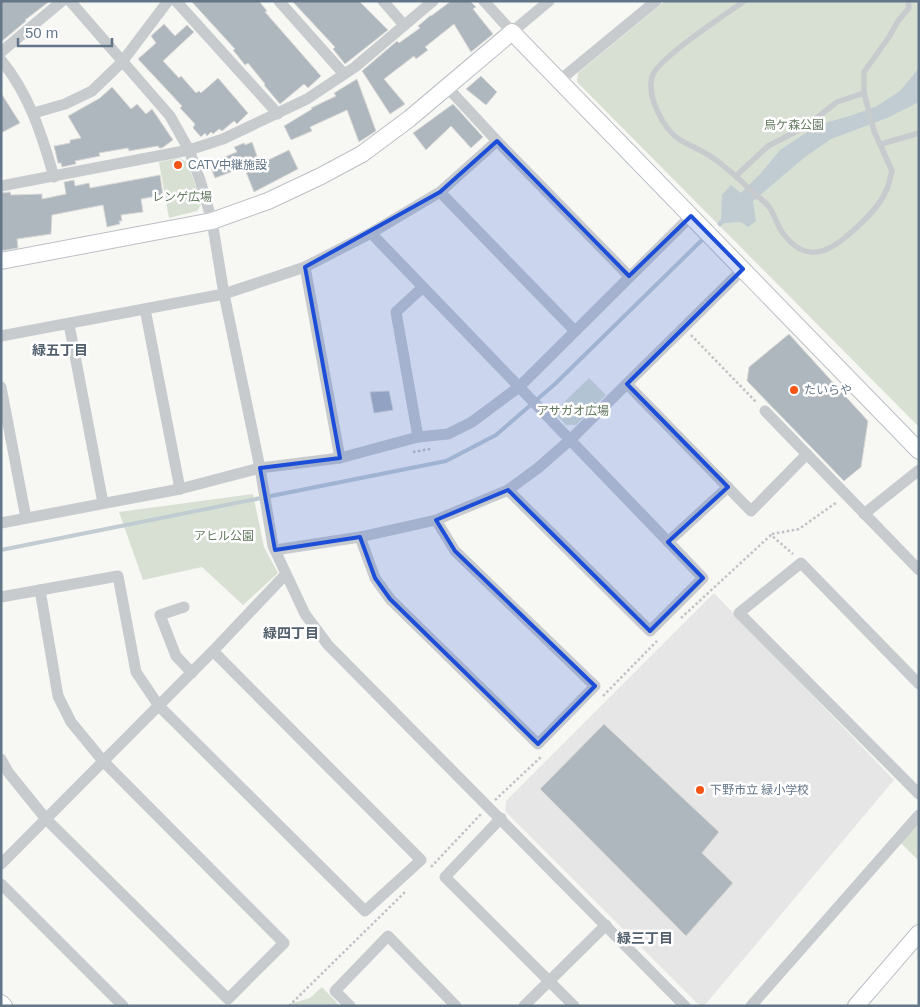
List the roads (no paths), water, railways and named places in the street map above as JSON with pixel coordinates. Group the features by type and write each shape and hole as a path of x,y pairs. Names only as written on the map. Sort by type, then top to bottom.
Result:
{"street":[{"path":"1,52 62,1"},
{"path":"70,1 170,116 189,150 212,221 224,294 275,550 305,614 328,645 685,1006"},
{"path":"34,113 65,104 92,91 122,62 168,1"},
{"path":"176,1 278,114"},
{"path":"279,1 344,74"},
{"path":"383,1 404,26"},
{"path":"1,186 189,150 223,139 307,100 355,67 433,1"},
{"path":"484,1 919,451"},
{"path":"1,261 212,221 268,201 321,176 362,154 409,119 549,1"},
{"path":"560,80 656,1"},
{"path":"1,60 8,68 34,113 54,177"},
{"path":"447,87 629,276"},
{"path":"1,336 224,294 305,267 371,233 440,192 497,141"},
{"path":"440,192 574,330"},
{"path":"1,523 180,489 260,468 340,458 418,437 448,434 472,422 519,387 574,330 691,216"},
{"path":"371,233 703,578 650,631 508,490"},
{"path":"305,267 340,458"},
{"path":"275,550 360,537 436,520 508,490 538,468 570,440 743,270"},
{"path":"418,437 396,312 423,287"},
{"path":"145,309 180,489"},
{"path":"68,324 103,503"},
{"path":"627,384 751,511 808,454"},
{"path":"1,387 26,518"},
{"path":"765,411 919,570"},
{"path":"864,514 919,470"},
{"path":"668,542 728,487"},
{"path":"360,537 375,578 390,599 538,744 595,686 455,551 436,520"},
{"path":"919,684 801,563 739,613 919,794"},
{"path":"1,864 192,673 285,574"},
{"path":"1,597 118,576 136,672 159,706 366,911 421,860 213,651"},
{"path":"1,759 8,772 46,819 228,999 284,943 103,761 71,722 58,696 40,590"},
{"path":"184,607 160,615 176,656 192,673"},
{"path":"751,1006 919,815"},
{"path":"501,818 445,877 574,1006"},
{"path":"1,884 124,1006"},
{"path":"524,1006 606,925"},
{"path":"856,1006 919,933"},
{"path":"350,1006 335,991 388,936 456,1006"}],"lane":[{"path":"744,1 678,49 659,66 652,75 650,90 657,110 679,139 696,147 736,176 769,207 782,231 795,246 810,253 823,252 838,244 873,210 885,194 892,171 874,131 864,93 864,72 898,21 909,8 908,1"},
{"path":"736,176 768,146 804,127 837,102 864,93"},
{"path":"881,144 919,134"}],"waterway":[{"path":"1,550 446,461 496,435 555,384 705,237"}],"place":[{"name":"CATV中継施設","path":"178,165"},
{"name":"たいらや","path":"794,390"},
{"name":"下野市立 緑小学校","path":"700,790"}],"district":[{"name":"緑五丁目","path":"60,350"},
{"name":"緑四丁目","path":"291,633"},
{"name":"緑三丁目","path":"645,938"}],"park label":[{"name":"烏ケ森公園","path":"794,125"},
{"name":"レンゲ広場","path":"182,197"},
{"name":"アサガオ広場","path":"573,411"},
{"name":"アヒル公園","path":"224,536"}]}
